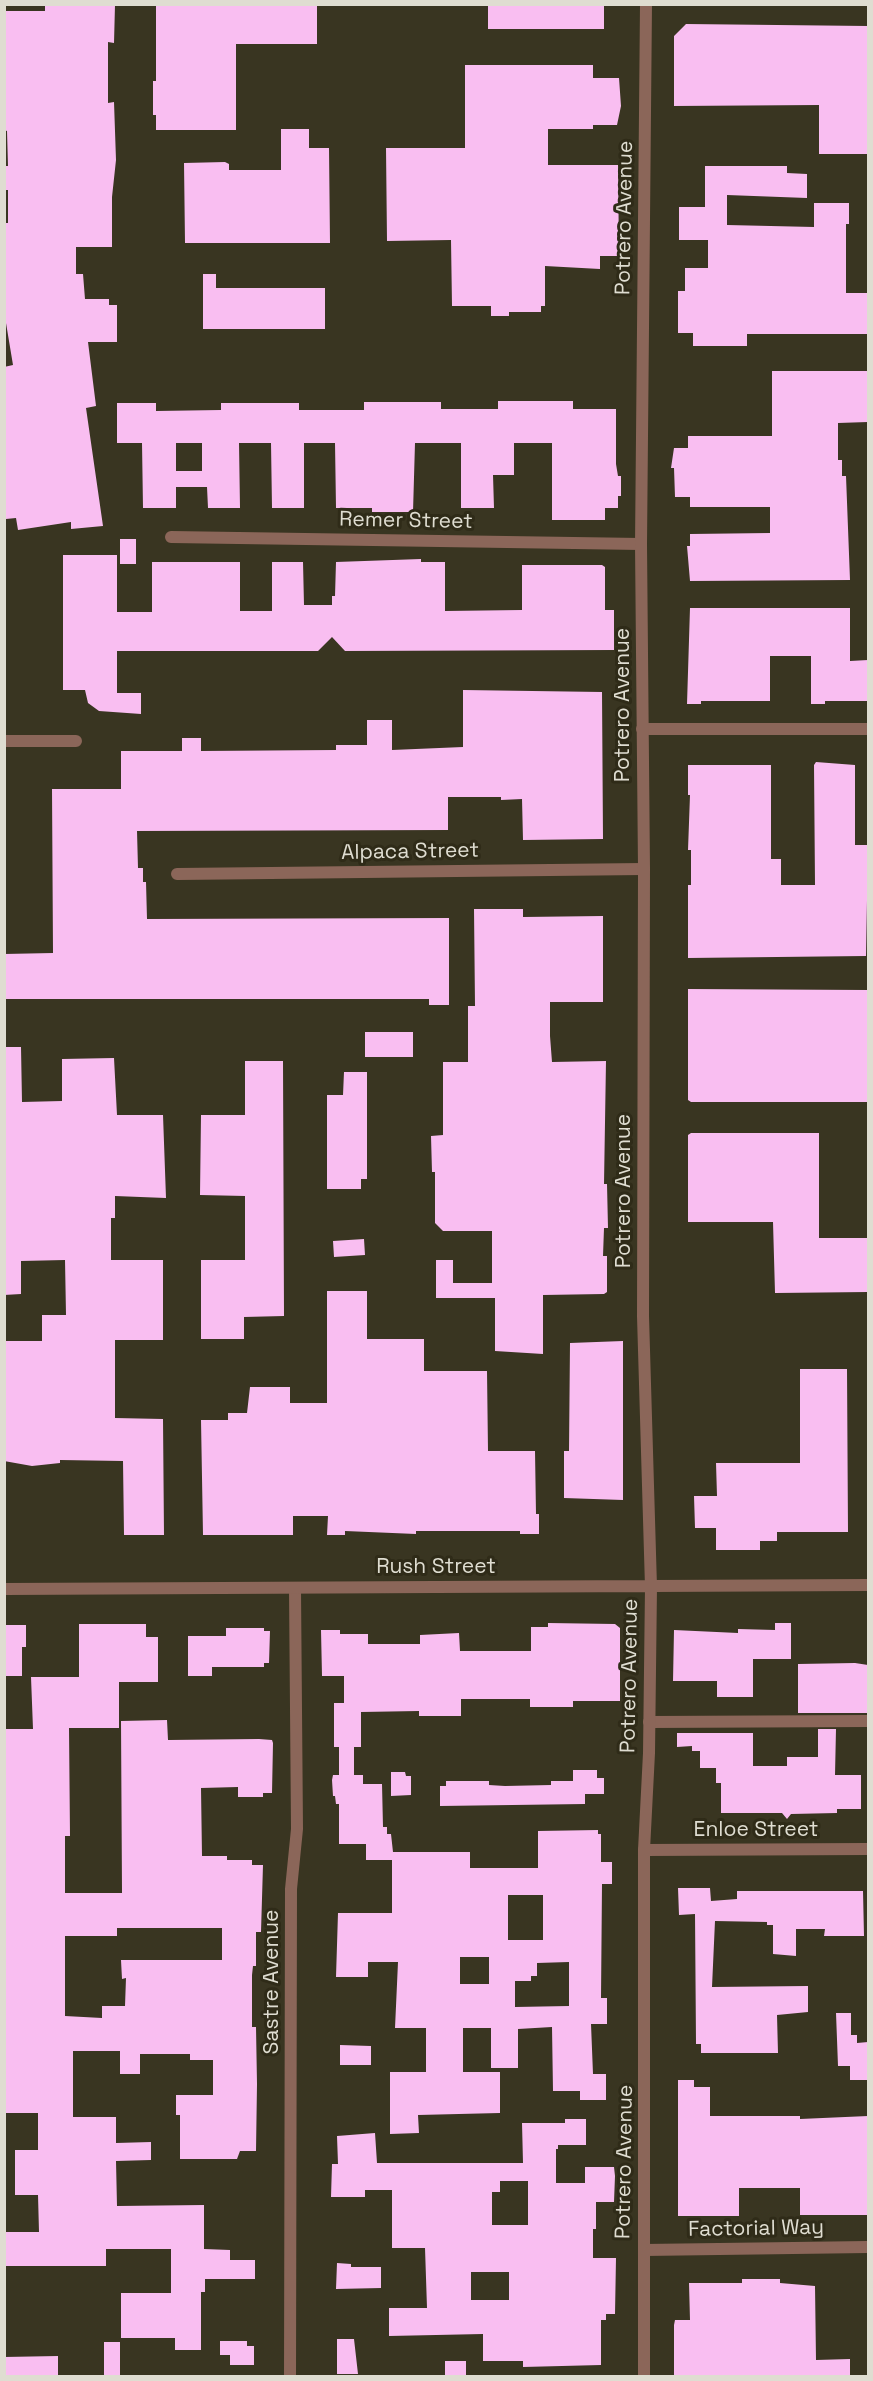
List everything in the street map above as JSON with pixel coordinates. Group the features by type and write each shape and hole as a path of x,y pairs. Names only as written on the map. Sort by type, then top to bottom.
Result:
{"street":[{"name":"Potrero Avenue","path":"644,2376 644,1850 651,1587 643,1316 644,869 641,544 646,4"},
{"name":"Remer Street","path":"171,537 641,544"},
{"path":"642,729 868,729"},
{"path":"4,741 76,741"},
{"name":"Alpaca Street","path":"177,874 644,869"},
{"name":"Rush Street","path":"4,1588 868,1585"},
{"name":"Sastre Avenue","path":"290,2376 291,1889 297,1829 295,1588"},
{"path":"649,1722 868,1721"},
{"name":"Enloe Street","path":"644,1850 868,1849"},
{"name":"Factorial Way","path":"644,2250 868,2247"}],"building":[{"path":"156,4 317,4 317,44 236,44 236,130 156,130 156,115 153,115 153,81 156,81"},
{"path":"488,4 604,4 604,29 488,29"},
{"path":"45,5 115,5 114,43 108,42 108,103 114,102 116,160 112,197 112,247 76,247 76,274 83,274 85,299 109,299 109,305 117,305 117,342 88,342 96,406 86,408 103,526 71,529 71,522 18,530 16,518 6,519 4,511 4,367 13,365 4,311 4,223 8,223 8,190 4,190 4,166 8,166 7,131 4,130 4,11 45,11"},
{"path":"686,24 868,26 868,154 819,154 819,105 674,106 674,36"},
{"path":"465,65 593,65 593,78 619,78 621,106 617,125 593,125 593,129 548,129 548,165 618,165 619,256 600,256 600,269 545,266 545,306 541,306 541,312 509,312 509,316 491,316 491,306 452,306 451,240 387,241 386,148 465,148"},
{"path":"281,129 309,129 309,148 329,148 330,243 185,243 184,163 225,162 229,164 229,170 281,170"},
{"path":"705,166 787,166 787,173 807,174 807,198 727,195 727,225 814,227 814,203 849,203 849,224 846,224 846,293 868,293 868,334 747,334 747,346 693,346 693,333 678,333 678,291 685,291 685,268 708,268 708,240 679,240 679,207 705,207"},
{"path":"203,274 216,274 216,288 325,288 325,329 203,329"},
{"path":"772,371 868,371 868,422 838,423 838,460 842,460 842,476 846,476 850,580 690,581 687,546 690,546 690,534 770,533 770,507 690,507 690,497 675,497 674,468 671,468 674,448 688,448 688,436 772,436"},
{"path":"498,401 573,401 573,409 616,409 616,464 618,476 621,476 621,496 618,496 618,508 605,508 605,520 552,520 552,443 514,443 514,475 493,475 494,508 461,508 461,443 415,443 413,512 372,512 372,508 336,508 335,443 304,443 304,508 272,508 271,443 239,443 240,508 208,508 207,487 176,487 176,508 143,508 142,443 117,443 117,403 156,403 156,411 221,410 221,403 299,403 299,410 364,410 364,402 441,402 441,409 498,409","holes":["176,443 202,443 202,471 176,471"]},
{"path":"120,539 136,539 136,564 120,564"},
{"path":"63,555 117,555 117,612 152,612 152,562 240,562 240,611 272,611 272,562 303,562 304,605 332,605 332,596 335,596 336,562 421,559 421,562 445,562 445,611 522,610 522,565 602,565 605,567 605,610 614,610 614,650 345,651 332,637 318,651 117,651 117,693 141,693 141,714 99,711 88,703 85,690 63,690"},
{"path":"690,608 850,608 850,661 868,660 868,701 825,701 825,704 811,704 811,656 770,656 770,701 701,701 701,704 687,704"},
{"path":"463,690 602,692 603,839 523,840 522,799 501,800 501,797 448,797 448,830 137,831 138,868 143,868 143,882 146,882 147,919 449,918 449,1005 429,1005 429,999 6,999 4,954 53,953 52,789 121,789 121,751 182,751 182,738 201,738 201,751 336,750 336,745 367,745 367,720 392,720 392,750 463,747"},
{"path":"816,762 855,765 855,845 868,845 866,956 688,958 688,885 691,885 691,850 688,850 690,795 688,795 688,765 771,765 771,859 781,859 781,885 815,885 814,765"},
{"path":"474,909 523,909 523,917 603,916 603,1002 550,1002 550,1036 552,1062 606,1061 604,1184 607,1184 608,1228 604,1228 603,1256 607,1256 607,1292 604,1294 543,1295 543,1354 495,1351 495,1298 436,1298 436,1260 453,1260 453,1283 492,1283 492,1231 443,1231 435,1223 435,1172 432,1172 431,1136 443,1135 443,1062 468,1062 468,1006 475,1006"},
{"path":"688,989 868,990 868,1102 691,1102 688,1100"},
{"path":"365,1032 413,1032 413,1057 365,1057"},
{"path":"4,1047 21,1047 22,1102 62,1101 62,1059 114,1058 117,1115 163,1115 166,1198 115,1196 115,1218 111,1218 111,1260 163,1260 163,1340 115,1340 115,1418 163,1419 164,1535 124,1535 123,1461 60,1460 60,1463 32,1466 4,1461 4,1341 42,1341 42,1315 66,1315 65,1260 21,1261 21,1294 4,1295"},
{"path":"245,1061 283,1061 284,1316 244,1317 244,1339 201,1339 201,1260 245,1260 245,1196 200,1195 201,1115 245,1115"},
{"path":"344,1072 367,1072 367,1179 361,1179 361,1189 327,1189 327,1095 343,1095"},
{"path":"691,1133 819,1133 819,1238 868,1238 868,1292 775,1293 773,1222 688,1222 688,1135"},
{"path":"364,1239 365,1255 334,1257 333,1241"},
{"path":"327,1291 367,1291 367,1339 424,1339 424,1371 487,1371 488,1451 535,1451 536,1514 539,1514 539,1534 520,1534 520,1531 416,1531 416,1534 345,1531 345,1535 327,1535 328,1516 293,1516 293,1535 203,1535 201,1420 228,1420 228,1413 247,1413 250,1387 290,1387 290,1403 327,1403"},
{"path":"623,1341 623,1500 564,1498 564,1451 569,1451 570,1343"},
{"path":"800,1369 847,1369 848,1532 777,1532 777,1541 760,1541 760,1550 716,1550 716,1528 695,1528 694,1496 717,1496 716,1463 800,1463"},
{"path":"548,1623 615,1624 620,1628 620,1701 573,1701 573,1707 530,1707 530,1699 461,1699 461,1716 419,1716 419,1711 361,1712 361,1747 354,1747 354,1775 363,1775 363,1784 382,1784 383,1827 387,1827 387,1834 391,1834 393,1852 470,1852 470,1868 538,1868 538,1831 598,1830 598,1834 601,1834 601,1862 612,1862 612,1884 602,1884 601,1998 607,1998 607,2024 591,2024 593,2074 606,2074 606,2100 580,2100 580,2091 553,2091 552,2027 518,2029 518,2068 491,2068 491,2028 463,2028 463,2072 500,2072 500,2113 418,2115 419,2133 390,2134 390,2072 426,2072 426,2028 395,2028 398,1962 368,1962 368,1977 336,1977 338,1913 392,1913 392,1860 366,1860 366,1844 339,1844 339,1804 336,1804 335,1796 333,1796 332,1780 333,1775 339,1775 339,1747 334,1747 334,1703 344,1703 344,1676 322,1676 321,1630 340,1630 340,1634 368,1634 368,1644 420,1644 420,1635 459,1633 460,1651 531,1651 531,1627 548,1627","holes":["508,1895 543,1895 543,1940 508,1940","460,1957 489,1957 489,1984 460,1984","569,1962 569,2006 515,2007 515,1981 531,1981 531,1976 537,1976 537,1963"]},
{"path":"775,1623 791,1623 791,1659 753,1659 753,1697 717,1697 717,1681 673,1681 674,1630 738,1633 738,1629 775,1630"},
{"path":"79,1624 146,1624 146,1637 158,1637 158,1682 119,1682 119,1728 69,1728 70,1836 65,1836 65,1893 122,1893 121,1721 167,1720 168,1740 259,1739 272,1740 273,1743 272,1793 263,1793 263,1797 238,1797 238,1787 201,1788 202,1856 227,1856 227,1860 252,1860 252,1865 263,1865 261,1932 256,1932 256,1966 253,1966 252,1975 252,2027 256,2027 256,2151 240,2151 237,2159 180,2159 180,2115 176,2115 176,2095 213,2095 213,2060 190,2060 190,2054 140,2054 140,2074 120,2074 120,2051 73,2051 73,2117 116,2117 116,2143 151,2142 151,2160 116,2161 117,2206 204,2205 204,2249 230,2250 230,2260 255,2260 255,2279 205,2279 205,2292 201,2292 201,2350 175,2350 175,2338 121,2338 121,2293 171,2293 171,2249 106,2249 106,2266 4,2266 4,2232 39,2232 38,2195 15,2195 15,2150 38,2150 38,2113 4,2113 4,1729 33,1729 31,1677 79,1677","holes":["117,1928 222,1928 222,1960 121,1960 122,1979 126,1978 125,2006 102,2006 102,2018 65,2016 65,1936 117,1936"]},
{"path":"4,1625 26,1625 26,1647 22,1647 22,1676 4,1676"},
{"path":"226,1628 264,1628 264,1631 270,1631 269,1663 264,1663 264,1667 212,1667 212,1676 188,1676 188,1636 226,1636"},
{"path":"855,1663 868,1665 868,1713 798,1713 798,1664"},
{"path":"818,1729 836,1729 835,1775 861,1775 861,1809 837,1809 837,1813 791,1814 787,1819 782,1813 721,1813 721,1783 716,1783 716,1768 700,1768 700,1751 692,1751 692,1746 677,1747 677,1733 753,1733 753,1766 787,1766 787,1757 818,1757"},
{"path":"573,1770 597,1770 597,1778 604,1778 604,1794 585,1794 585,1804 440,1806 440,1786 446,1786 446,1781 489,1781 489,1785 505,1786 551,1785 551,1781 573,1781"},
{"path":"391,1772 405,1772 406,1776 411,1776 411,1795 391,1796"},
{"path":"678,1888 710,1888 711,1901 737,1899 737,1891 863,1891 864,1936 824,1936 825,1929 796,1929 796,1956 773,1954 773,1925 767,1925 767,1922 715,1921 712,1987 808,1986 808,2012 777,2015 778,2053 701,2053 701,2044 696,2044 695,1914 679,1915"},
{"path":"836,2013 851,2013 851,2035 857,2035 857,2043 868,2042 867,2080 850,2080 850,2066 838,2066"},
{"path":"340,2045 371,2046 371,2065 340,2065"},
{"path":"678,2080 694,2080 694,2087 710,2087 710,2116 800,2116 800,2119 868,2116 868,2215 800,2215 800,2188 739,2188 739,2216 678,2216"},
{"path":"565,2119 586,2119 586,2145 558,2145 556,2183 585,2183 585,2167 614,2167 614,2202 596,2202 596,2229 593,2229 593,2258 616,2258 615,2314 606,2314 606,2320 601,2320 601,2365 523,2367 523,2361 483,2361 483,2334 389,2336 389,2308 427,2308 425,2248 392,2248 392,2190 365,2190 365,2197 331,2197 332,2164 338,2164 337,2136 375,2133 377,2163 523,2163 522,2123 565,2123","holes":["500,2181 528,2181 528,2225 492,2225 492,2192 500,2192","471,2272 509,2272 509,2300 471,2300"]},
{"path":"337,2263 351,2264 351,2267 381,2267 381,2288 336,2289"},
{"path":"742,2279 780,2279 780,2283 815,2286 816,2360 850,2359 850,2376 674,2376 674,2325 675,2320 690,2320 689,2283 742,2283"},
{"path":"337,2339 354,2339 358,2374 337,2374"},
{"path":"220,2341 247,2341 247,2346 254,2346 254,2365 230,2365 230,2355 220,2355"},
{"path":"104,2342 120,2342 120,2376 104,2376"},
{"path":"58,2356 58,2376 4,2376 4,2357"},
{"path":"445,2361 466,2361 466,2376 445,2376"}]}
